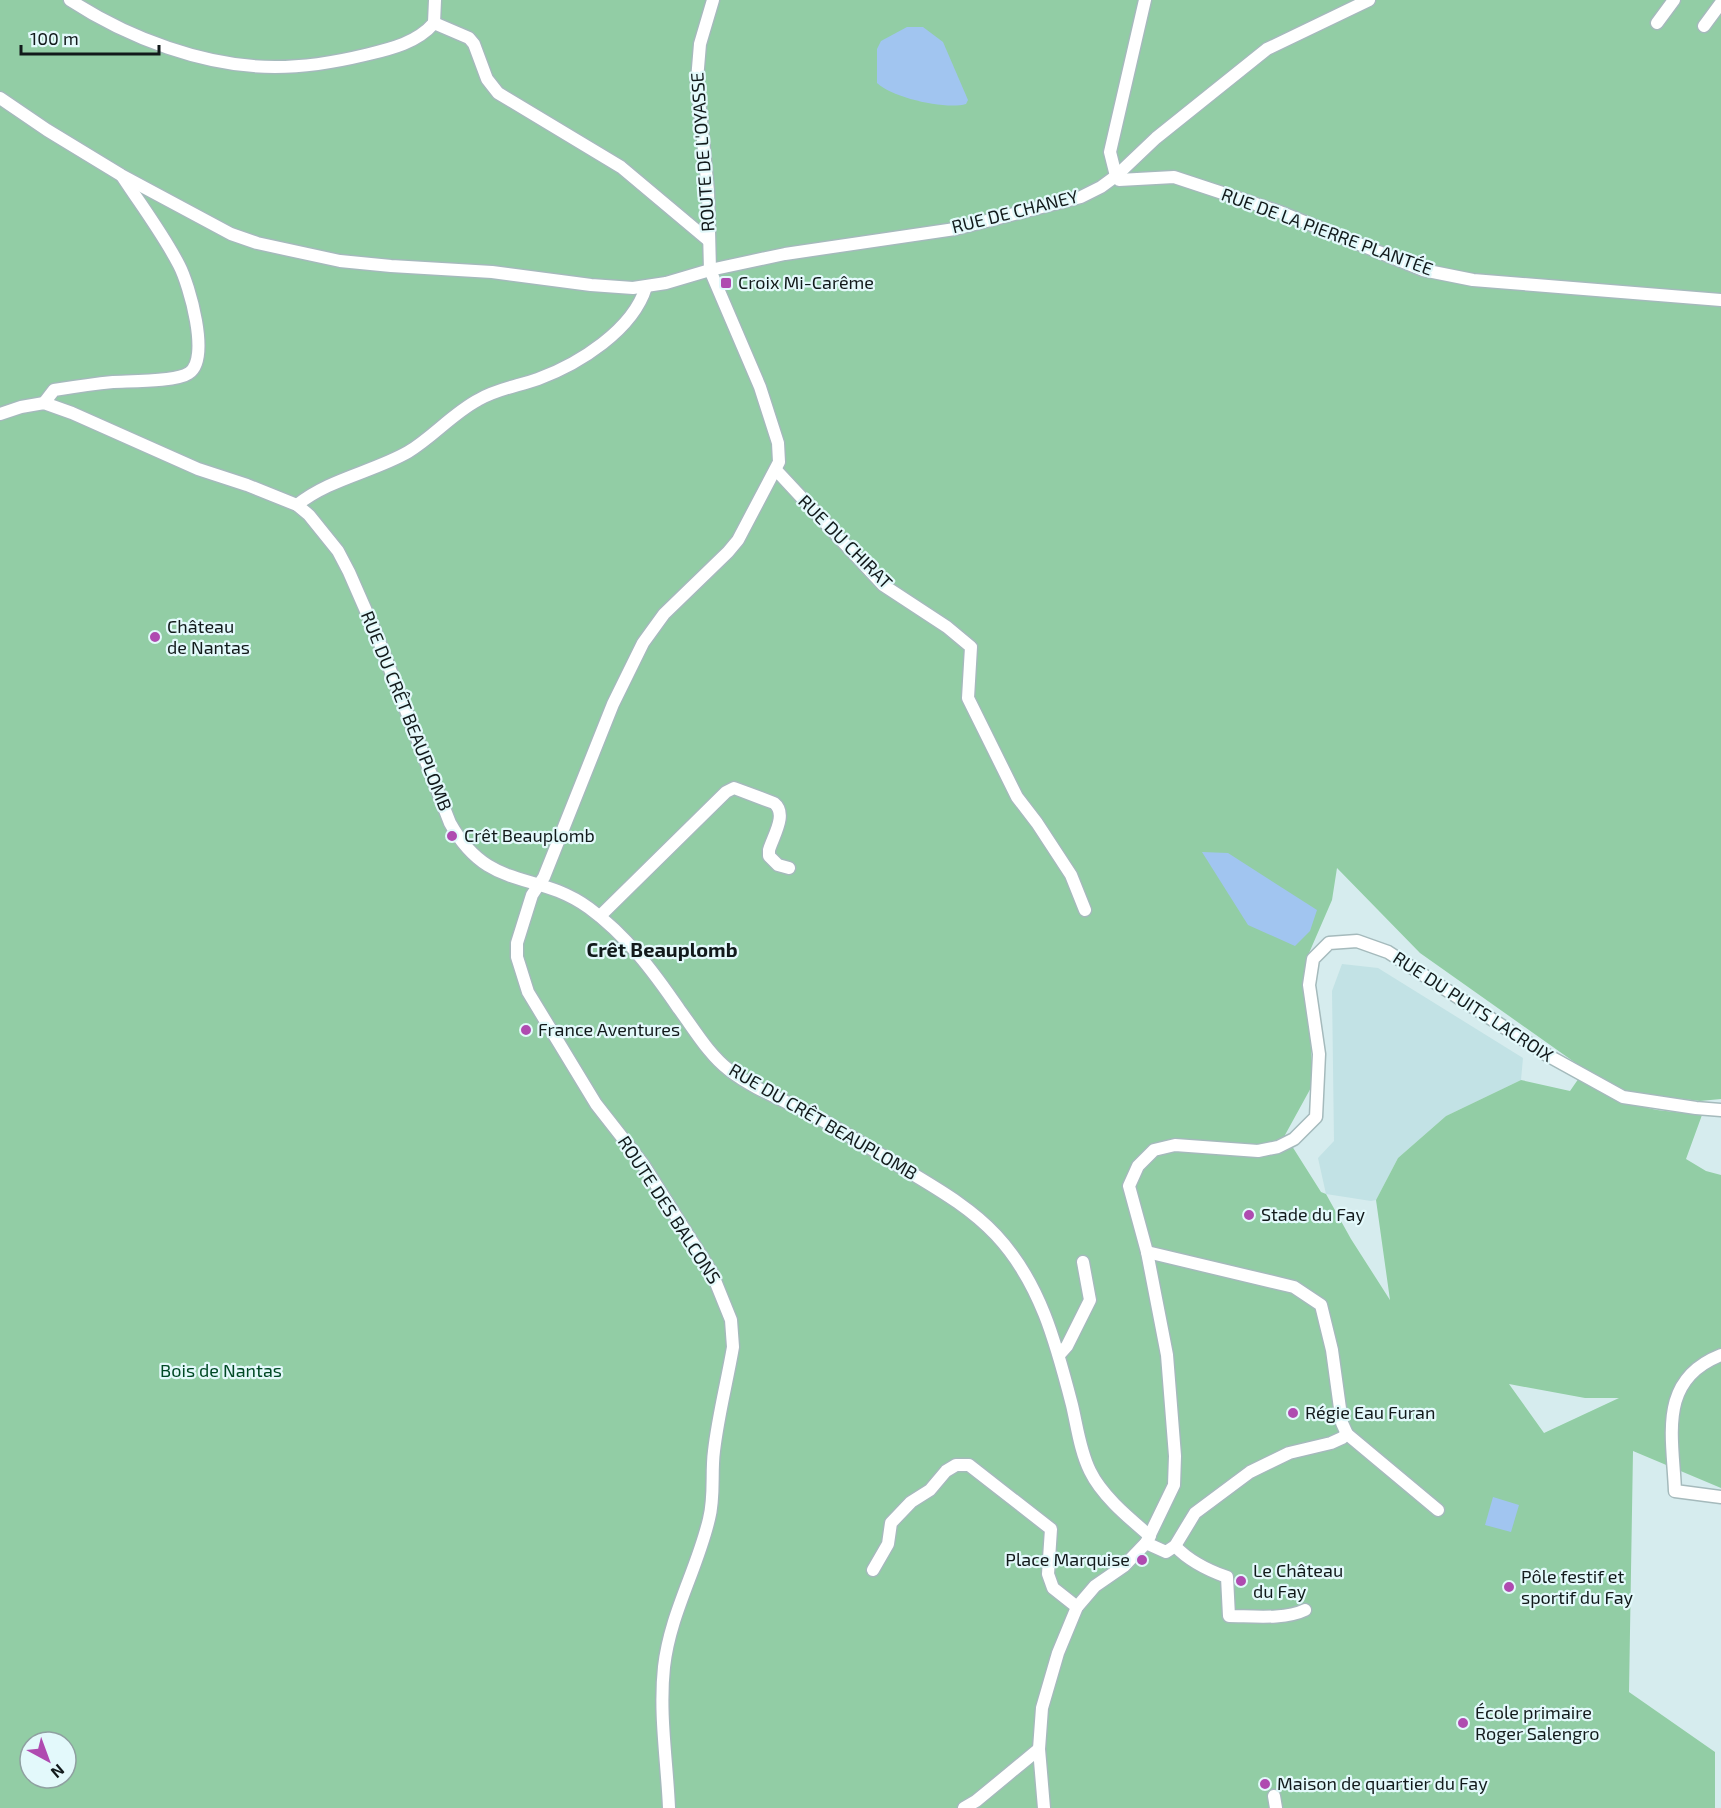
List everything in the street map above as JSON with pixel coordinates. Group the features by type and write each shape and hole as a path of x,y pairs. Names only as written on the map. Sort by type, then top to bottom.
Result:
{"street":[{"path":"70,0 133,36 156,44 222,61 274,67 321,64 369,54 413,40 428,31 434,23 435,0"},
{"name":"ROUTE DE L'OYASSE","path":"710,270 708,191 697,80 700,44 713,0"},
{"path":"1116,176 1110,152 1145,0"},
{"name":"RUE DE CHANEY","path":"0,98 121,175 231,234 312,256 391,266 492,272 619,288 646,287 785,254 955,229 1081,197 1116,176 1156,138 1267,49 1369,0"},
{"path":"1657,23 1674,0"},
{"path":"1704,26 1721,3"},
{"path":"434,23 469,38 474,44 487,79 498,93 579,144 621,167 708,240"},
{"path":"0,414 44,403 54,390 176,378 189,373 196,366 199,344 193,306 180,266 121,175"},
{"name":"RUE DE LA PIERRE PLANTÉE","path":"1116,176 1119,180 1174,177 1280,212 1423,270 1473,280 1721,300"},
{"path":"710,270 760,387 778,443 780,455 776,470"},
{"path":"297,505 337,483 410,450 491,393 568,366 627,323 643,299 646,287"},
{"name":"RUE DU CRÊT BEAUPLOMB","path":"44,403 72,413 198,469 297,505 322,530 338,551 349,572 377,636 450,823 461,842 480,861 492,869 571,896 620,933 642,958 708,1048 726,1068 747,1082 855,1139 949,1195 994,1232 1020,1263 1038,1299 1059,1355 1090,1472 1148,1540"},
{"name":"ROUTE DES BALCONS","path":"669,1808 663,1726 664,1666 673,1619 710,1518 715,1444 731,1358 733,1332 721,1292 708,1265 643,1164 596,1104 531,999 516,950 529,905 544,877 613,704 643,643 664,614 738,540 776,470"},
{"name":"RUE DU CHIRAT","path":"776,470 883,585 947,627 971,647 968,698 1017,797 1071,875 1085,910"},
{"path":"600,916 726,792 734,788 778,806 781,810 769,856 778,865 789,868"},
{"name":"RUE DU PUITS LACROIX","path":"1077,1606 1095,1586 1124,1566 1148,1540 1174,1485 1175,1456 1167,1355 1147,1252 1129,1186 1137,1166 1154,1150 1176,1145 1258,1151 1278,1147 1294,1139 1316,1117 1318,1054 1309,985 1313,960 1329,943 1357,941 1388,952 1547,1055 1623,1097 1721,1110"},
{"path":"1147,1252 1293,1287 1321,1305 1332,1350 1342,1423 1347,1434 1438,1510"},
{"path":"1059,1355 1067,1346 1090,1300 1083,1262"},
{"path":"1721,1355 1706,1361 1682,1383 1671,1414 1675,1491 1721,1497"},
{"path":"1148,1540 1166,1552 1175,1546 1195,1513 1250,1472 1289,1454 1331,1443 1347,1434"},
{"path":"873,1570 888,1544 891,1523 911,1502 930,1490 946,1471 956,1465 969,1465 1050,1529 1047,1574 1053,1588 1077,1606 1058,1653 1042,1708 1039,1749 1044,1808"},
{"path":"1175,1546 1185,1557 1227,1577 1229,1616 1268,1616 1305,1610"},
{"path":"963,1808 976,1801 1039,1749"}],"shaded area":[{"path":"1342,964 1378,968 1523,1058 1521,1080 1446,1116 1398,1158 1376,1200 1371,1201 1326,1194 1318,1158 1334,1141 1332,991"}],"green space":[{"name":"Bois de Nantas","path":"0,0 1721,0 1721,1099 1700,1101 1624,1092 1577,1064 1420,953 1337,868 1332,900 1306,960 1313,1084 1285,1135 1321,1192 1326,1194 1351,1239 1390,1300 1376,1200 1398,1158 1446,1116 1521,1080 1570,1091 1579,1078 1621,1102 1657,1110 1702,1115 1686,1159 1706,1171 1721,1175 1721,1488 1633,1451 1629,1692 1715,1752 1715,1808 0,1808","holes":["1509,1384 1585,1398 1619,1398 1544,1433"]}],"water":[{"path":"907,27 923,27 943,42 968,100 966,104 933,104 907,98 877,83 877,49 881,41"},
{"path":"1202,852 1228,853 1317,910 1310,931 1295,946 1248,925"},
{"path":"1493,1497 1519,1505 1511,1532 1485,1525"}],"place":[{"name":"Croix Mi-Carême","path":"726,283"},
{"name":"Château de Nantas","path":"155,637"},
{"name":"Crêt Beauplomb","path":"452,836"},
{"name":"France Aventures","path":"526,1030"},
{"name":"Stade du Fay","path":"1249,1215"},
{"name":"Régie Eau Furan","path":"1293,1413"},
{"name":"Place Marquise","path":"1142,1560"},
{"name":"Le Château du Fay","path":"1241,1581"},
{"name":"Pôle festif et sportif du Fay","path":"1509,1587"},
{"name":"École primaire Roger Salengro","path":"1463,1723"},
{"name":"Maison de quartier du Fay","path":"1265,1784"}],"district":[{"name":"Crêt Beauplomb","path":"662,950"}]}
